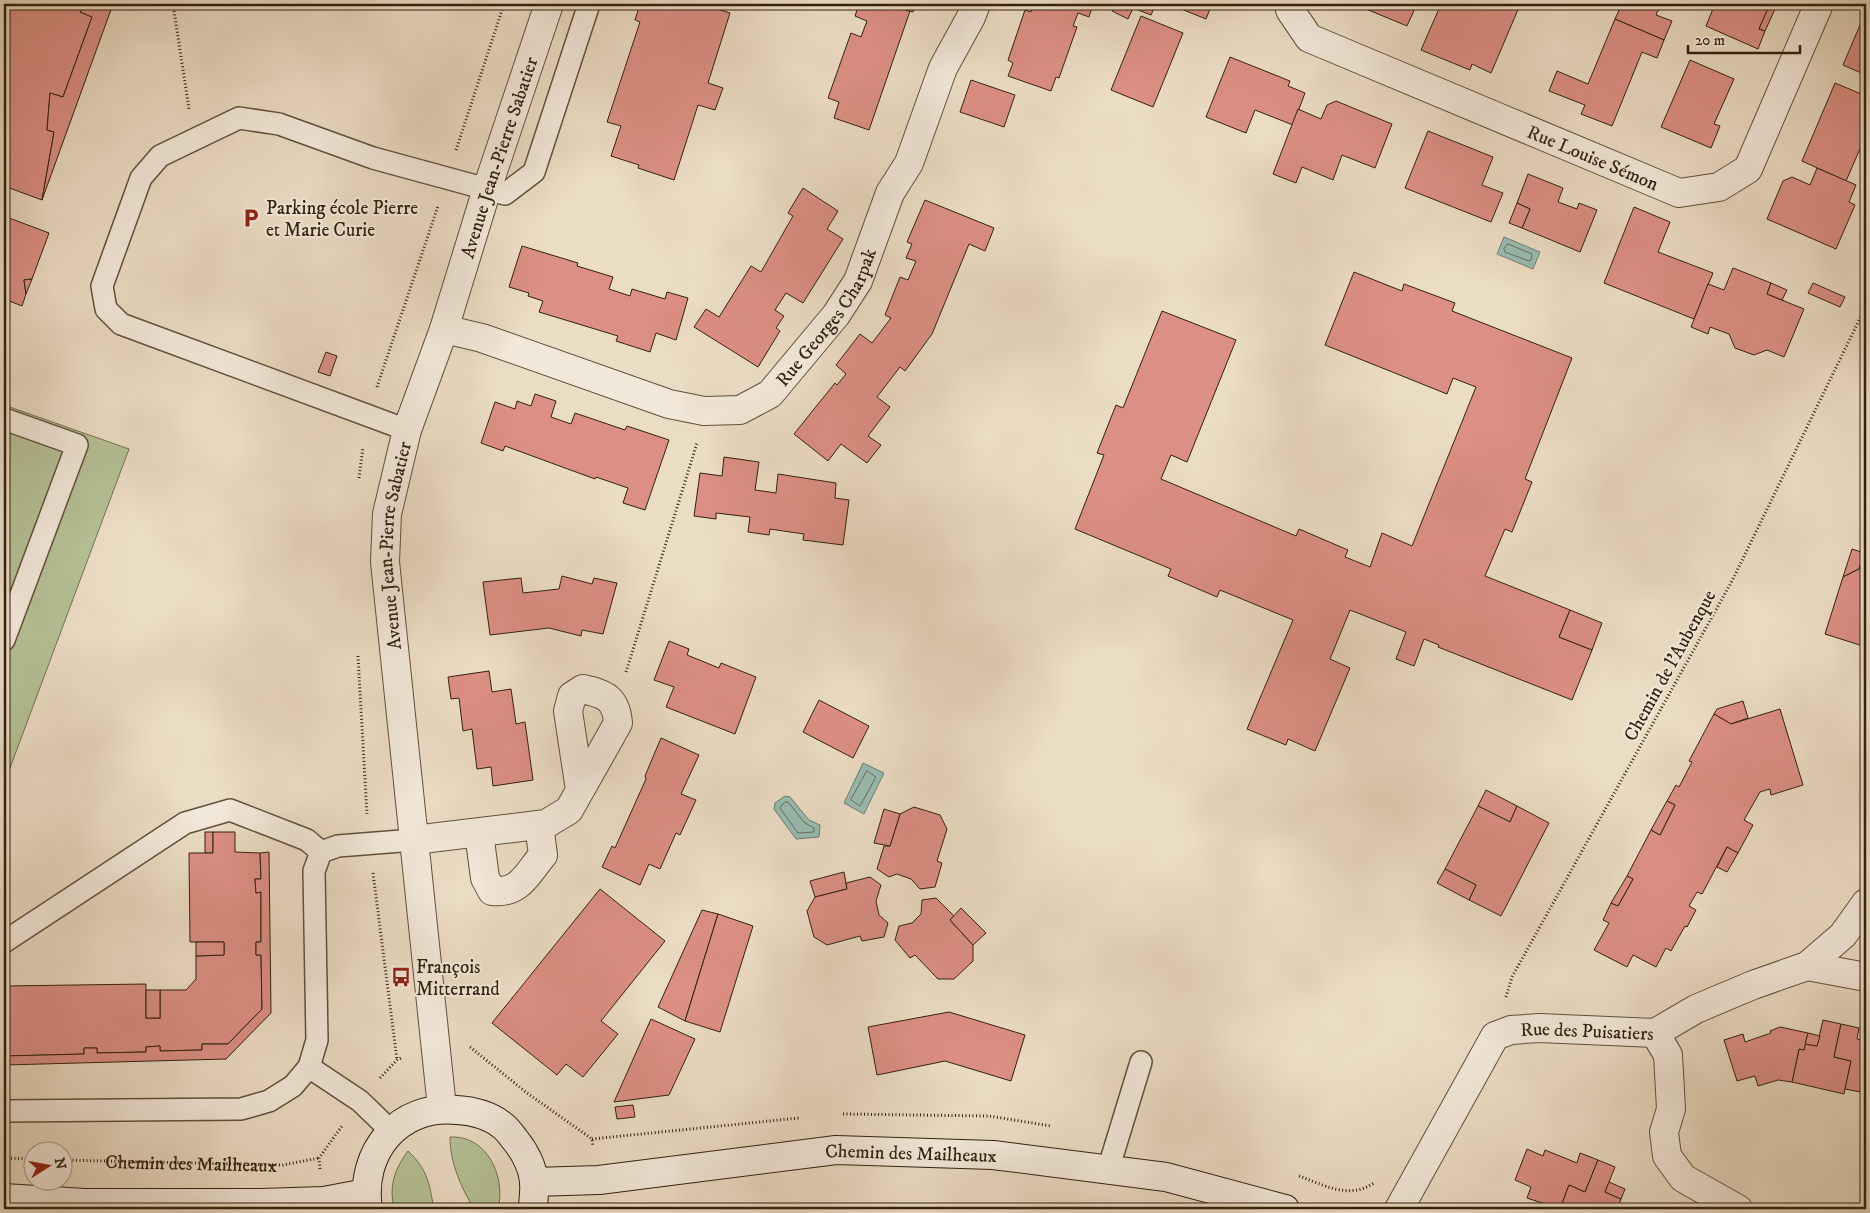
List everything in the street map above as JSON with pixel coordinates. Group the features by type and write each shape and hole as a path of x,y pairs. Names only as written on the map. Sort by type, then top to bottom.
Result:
{"street":[{"name":"Avenue Jean-Pierre Sabatier","path":"442,1108 385,562 387,514 407,430 444,329 487,190 549,4"},
{"name":"Rue Georges Charpak","path":"444,329 482,338 668,404 704,411 740,410 770,394 836,315 858,281 890,193 909,163 943,68 971,17 976,4"},
{"name":"Rue Louise Sémon","path":"1290,4 1290,10 1309,38 1679,193 1719,187 1748,169 1819,4"},
{"path":"414,840 546,824 569,810 618,723 617,710 604,694 582,689 572,696 568,711 580,790"},
{"path":"478,833 485,878 492,892 505,893 516,888 543,855 539,825"},
{"name":"Rue des Puisatiers","path":"1399,1209 1494,1036 1511,1030 1540,1028 1655,1033 1696,1009 1753,985 1807,966 1843,935 1866,903"},
{"path":"1807,966 1866,977"},
{"path":"1655,1033 1668,1055 1671,1108 1664,1132 1667,1156 1683,1178 1738,1209"},
{"path":"367,1201 371,1163 377,1150 391,1132 415,1116 442,1108 474,1111 503,1126 524,1151 534,1182 533,1209"},
{"name":"Chemin des Mailheaux","path":"534,1182 599,1180 836,1150 993,1155 1166,1177 1285,1209"},
{"name":"Chemin des Mailheaux","path":"4,1198 85,1203 367,1201"}],"lane":[{"path":"407,430 121,324 106,308 102,286 141,178 160,156 239,118 279,124 373,158 505,194 534,172 589,4"},
{"path":"4,420 77,445 9,613 4,640"},
{"path":"4,942 185,823 209,815 230,810 307,840 321,852"},
{"path":"321,852 338,846 414,840"},
{"path":"4,1111 241,1109 269,1101 292,1086 309,1067 317,1040 314,872 321,852"},
{"path":"1108,1170 1141,1062"},
{"path":"309,1067 360,1101 391,1132"}],"path":[{"path":"173,4 194,140"},
{"name":"Chemin de l'Aubenque","path":"1494,1036 1512,977 1732,581 1866,306"},
{"path":"604,694 625,676 654,574 700,432 704,411"},
{"path":"4,1158 22,1159"},
{"name":"Chemin des Mailheaux","path":"72,1160 283,1165 319,1158"}],"green space":[{"path":"4,405 129,449 4,784"},
{"path":"450,1137 463,1138 475,1143 491,1161 499,1184 500,1197 498,1209 474,1209 457,1174 450,1147"},
{"path":"408,1151 420,1164 427,1177 434,1209 394,1209 392,1193 394,1178 399,1165"}],"water":[{"path":"1504,237 1540,252 1533,269 1497,254"},
{"path":"863,763 884,773 864,814 844,803"},
{"path":"785,796 790,797 809,820 820,825 819,837 796,839 774,809 775,803"}],"building":[{"path":"4,4 85,4 80,12 92,17 63,97 50,93 47,130 54,132 42,200 4,186"},
{"path":"85,4 113,4 42,200 54,132 47,130 50,93 63,97 92,17 80,12"},
{"path":"640,4 702,4 730,13 708,83 723,88 715,110 698,105 674,180 638,168 639,165 611,156 621,126 607,122 640,22 635,20"},
{"path":"859,4 904,4 903,9 910,11 869,130 834,118 839,102 828,98 851,33 861,37 867,21 855,16"},
{"path":"904,4 916,4 913,12 903,9"},
{"path":"1034,4 1093,4 1089,17 1078,13 1073,26 1077,27 1059,78 1056,77 1051,91 1008,76 1013,63 1008,60 1025,10 1031,12"},
{"path":"1115,4 1156,4 1151,15 1133,8 1128,19 1112,11"},
{"path":"1169,4 1212,4 1206,19"},
{"path":"1354,4 1417,4 1407,26"},
{"path":"1441,4 1520,5 1491,73 1472,64 1470,70 1421,50"},
{"path":"1622,4 1661,4 1656,15 1672,21 1664,40 1615,19"},
{"path":"1715,4 1770,4 1759,29 1765,31 1758,49 1706,26"},
{"path":"1770,4 1776,7 1765,31 1759,29"},
{"path":"1866,11 1866,75 1843,65"},
{"path":"1141,16 1183,33 1153,107 1111,90"},
{"path":"1615,19 1664,40 1657,58 1642,52 1612,126 1581,114 1585,105 1549,91 1557,71 1588,84"},
{"path":"1230,57 1290,81 1288,86 1305,93 1293,125 1255,110 1246,133 1206,117"},
{"path":"1690,60 1734,79 1714,124 1720,126 1711,148 1661,127"},
{"path":"971,80 1015,95 1004,127 960,112"},
{"path":"1835,83 1866,96 1866,135 1846,181 1802,161"},
{"path":"1336,101 1392,124 1375,168 1342,155 1333,180 1302,167 1296,183 1273,174 1298,109 1321,119 1327,105"},
{"path":"1428,131 1493,157 1482,185 1503,193 1491,222 1405,188"},
{"path":"1817,168 1856,185 1849,202 1855,205 1836,249 1767,219 1783,181 1792,177 1810,185"},
{"path":"1528,174 1563,188 1558,202 1577,209 1579,203 1597,210 1580,252 1522,228 1530,209 1517,203"},
{"path":"803,188 838,211 827,229 843,239 803,303 786,293 775,310 784,316 776,328 780,331 758,367 694,327 706,309 719,317 751,266 761,272 793,216 788,213"},
{"path":"925,200 994,228 985,251 969,244 932,334 905,371 900,367 877,397 890,407 868,436 881,445 867,463 841,444 828,461 794,434 835,383 837,385 846,374 836,365 860,334 872,343 891,318 885,315 900,277 908,280 916,261 906,258 912,244 907,242"},
{"path":"1517,203 1530,209 1522,228 1509,223"},
{"path":"1634,207 1670,222 1658,252 1713,273 1694,319 1604,283"},
{"path":"4,216 49,233 32,279 24,280 26,294 22,306 4,299"},
{"path":"522,246 578,263 577,266 613,277 609,289 630,296 632,289 665,299 667,292 688,298 676,340 656,333 650,352 616,341 618,336 539,312 543,301 528,296 529,293 509,287"},
{"path":"1733,268 1771,283 1767,294 1804,309 1784,357 1767,350 1754,355 1735,348 1729,334 1710,327 1708,334 1691,327 1708,284 1724,290"},
{"path":"1354,272 1402,291 1404,284 1455,303 1452,311 1572,358 1525,479 1532,482 1512,532 1505,529 1485,576 1570,610 1559,637 1592,650 1572,700 1438,647 1439,645 1424,639 1414,666 1396,659 1406,632 1350,610 1330,659 1350,668 1315,751 1288,739 1286,745 1247,729 1293,620 1220,590 1217,597 1168,576 1171,569 1075,529 1104,455 1097,453 1116,405 1123,408 1162,311 1236,340 1187,462 1171,455 1161,479 1296,536 1299,529 1348,550 1345,557 1370,567 1382,533 1412,546 1476,387 1453,378 1447,394 1325,345"},
{"path":"32,279 26,294 24,280"},
{"path":"1771,283 1787,290 1782,300 1767,294"},
{"path":"1813,283 1845,297 1840,307 1808,293"},
{"path":"326,352 337,356 330,376 318,372"},
{"path":"535,394 556,401 551,417 571,424 575,413 625,430 627,426 669,440 645,510 623,503 628,488 596,477 595,479 505,446 503,451 481,443 495,402 515,409 517,401 531,406"},
{"path":"724,457 759,462 755,490 776,493 778,474 836,483 835,498 849,500 843,545 803,540 804,534 770,529 769,535 748,532 750,517 716,513 716,519 694,516 700,473 722,476"},
{"path":"1852,549 1864,553 1859,569 1843,577"},
{"path":"1864,553 1866,554 1866,647 1825,634 1843,577 1859,569"},
{"path":"562,576 592,584 594,578 617,583 603,634 582,630 581,636 549,628 490,635 483,582 521,578 523,593 559,589"},
{"path":"1570,610 1602,623 1592,650 1559,637"},
{"path":"669,641 689,649 687,655 719,668 721,663 756,677 735,734 666,707 674,687 654,680"},
{"path":"489,671 492,692 511,689 516,724 525,722 533,780 493,786 491,767 477,769 472,729 463,731 459,698 451,699 448,677"},
{"path":"819,700 869,726 853,758 803,732"},
{"path":"1743,701 1748,718 1731,724 1714,714 1717,709"},
{"path":"1780,709 1803,785 1771,795 1770,789 1760,792 1744,820 1753,825 1738,853 1727,847 1702,894 1697,892 1689,906 1696,910 1687,927 1685,926 1671,951 1666,948 1656,967 1633,955 1627,967 1594,950 1609,923 1603,920 1611,903 1618,906 1633,879 1627,876 1651,830 1660,835 1675,805 1667,801 1676,785 1679,787 1692,762 1689,761 1714,714 1731,724"},
{"path":"661,738 699,755 681,794 696,800 680,835 676,833 660,869 649,864 640,885 602,867 612,846 615,848 646,779 645,776"},
{"path":"1486,790 1517,806 1510,822 1478,806"},
{"path":"1667,801 1675,805 1660,835 1651,830"},
{"path":"1478,806 1510,822 1517,806 1549,823 1501,916 1469,900 1476,885 1445,869"},
{"path":"914,807 940,815 947,829 937,861 942,863 935,887 920,889 911,879 897,874 889,877 877,869 884,846 890,846 900,814"},
{"path":"884,809 900,814 890,846 874,843"},
{"path":"205,832 213,832 213,853 205,853"},
{"path":"213,832 235,832 235,852 260,853 261,879 255,879 256,893 261,892 261,942 256,942 256,955 261,955 262,1009 228,1044 202,1044 202,1050 160,1051 160,1046 146,1047 146,1052 97,1053 97,1048 84,1048 84,1054 4,1056 4,986 146,984 146,1018 160,1018 160,990 186,990 196,979 196,956 224,955 224,942 190,942 189,853 213,853"},
{"path":"1727,847 1738,853 1727,872 1717,867"},
{"path":"269,852 271,1013 226,1059 4,1065 4,1056 84,1054 84,1048 97,1048 97,1053 146,1052 146,1047 160,1046 160,1051 202,1050 202,1044 228,1044 262,1009 261,955 256,955 256,942 261,942 261,892 256,893 255,879 261,879 260,853"},
{"path":"1445,869 1476,885 1469,900 1437,883"},
{"path":"844,872 847,889 815,897 810,881"},
{"path":"1627,876 1633,879 1618,906 1611,903"},
{"path":"870,877 881,885 876,901 879,915 888,923 884,937 862,941 860,936 827,945 814,937 807,911 815,897 847,889 846,883"},
{"path":"600,889 665,941 601,1021 618,1034 583,1077 566,1064 557,1075 492,1023"},
{"path":"936,898 954,916 950,920 973,945 973,961 954,979 938,979 915,955 910,958 895,940 899,926 912,923 921,914 922,900"},
{"path":"961,908 986,933 973,945 950,920"},
{"path":"702,910 718,914 685,1021 658,1007"},
{"path":"718,914 753,926 720,1032 685,1021"},
{"path":"196,942 224,942 224,955 196,956"},
{"path":"146,990 160,990 160,1018 146,1018"},
{"path":"949,1012 1025,1035 1011,1081 945,1061 877,1075 868,1027"},
{"path":"651,1019 695,1039 669,1095 614,1102"},
{"path":"1823,1020 1841,1024 1834,1057 1851,1061 1844,1094 1792,1082 1799,1049 1804,1050 1805,1044 1817,1046"},
{"path":"1841,1024 1859,1028 1857,1039 1866,1041 1866,1093 1845,1089 1851,1061 1834,1057"},
{"path":"1780,1027 1808,1033 1804,1050 1799,1049 1792,1082 1778,1080 1758,1086 1755,1076 1737,1081 1724,1040 1743,1034 1745,1042 1771,1033 1770,1031"},
{"path":"1808,1033 1820,1036 1817,1046 1805,1044"},
{"path":"633,1105 635,1117 617,1119 615,1107"},
{"path":"1527,1149 1543,1156 1545,1150 1577,1163 1580,1153 1598,1160 1585,1192 1569,1185 1560,1209 1527,1198 1531,1187 1515,1180"},
{"path":"1598,1160 1615,1167 1605,1192 1621,1199 1617,1209 1560,1209 1569,1185 1585,1192"},
{"path":"1609,1182 1625,1189 1621,1199 1605,1192"},
{"path":"1619,1203 1636,1209 1617,1209"}],"place":[{"name":"Parking école Pierre et Marie Curie","path":"251,218"},
{"name":"François Mitterrand","path":"401,977"}]}
